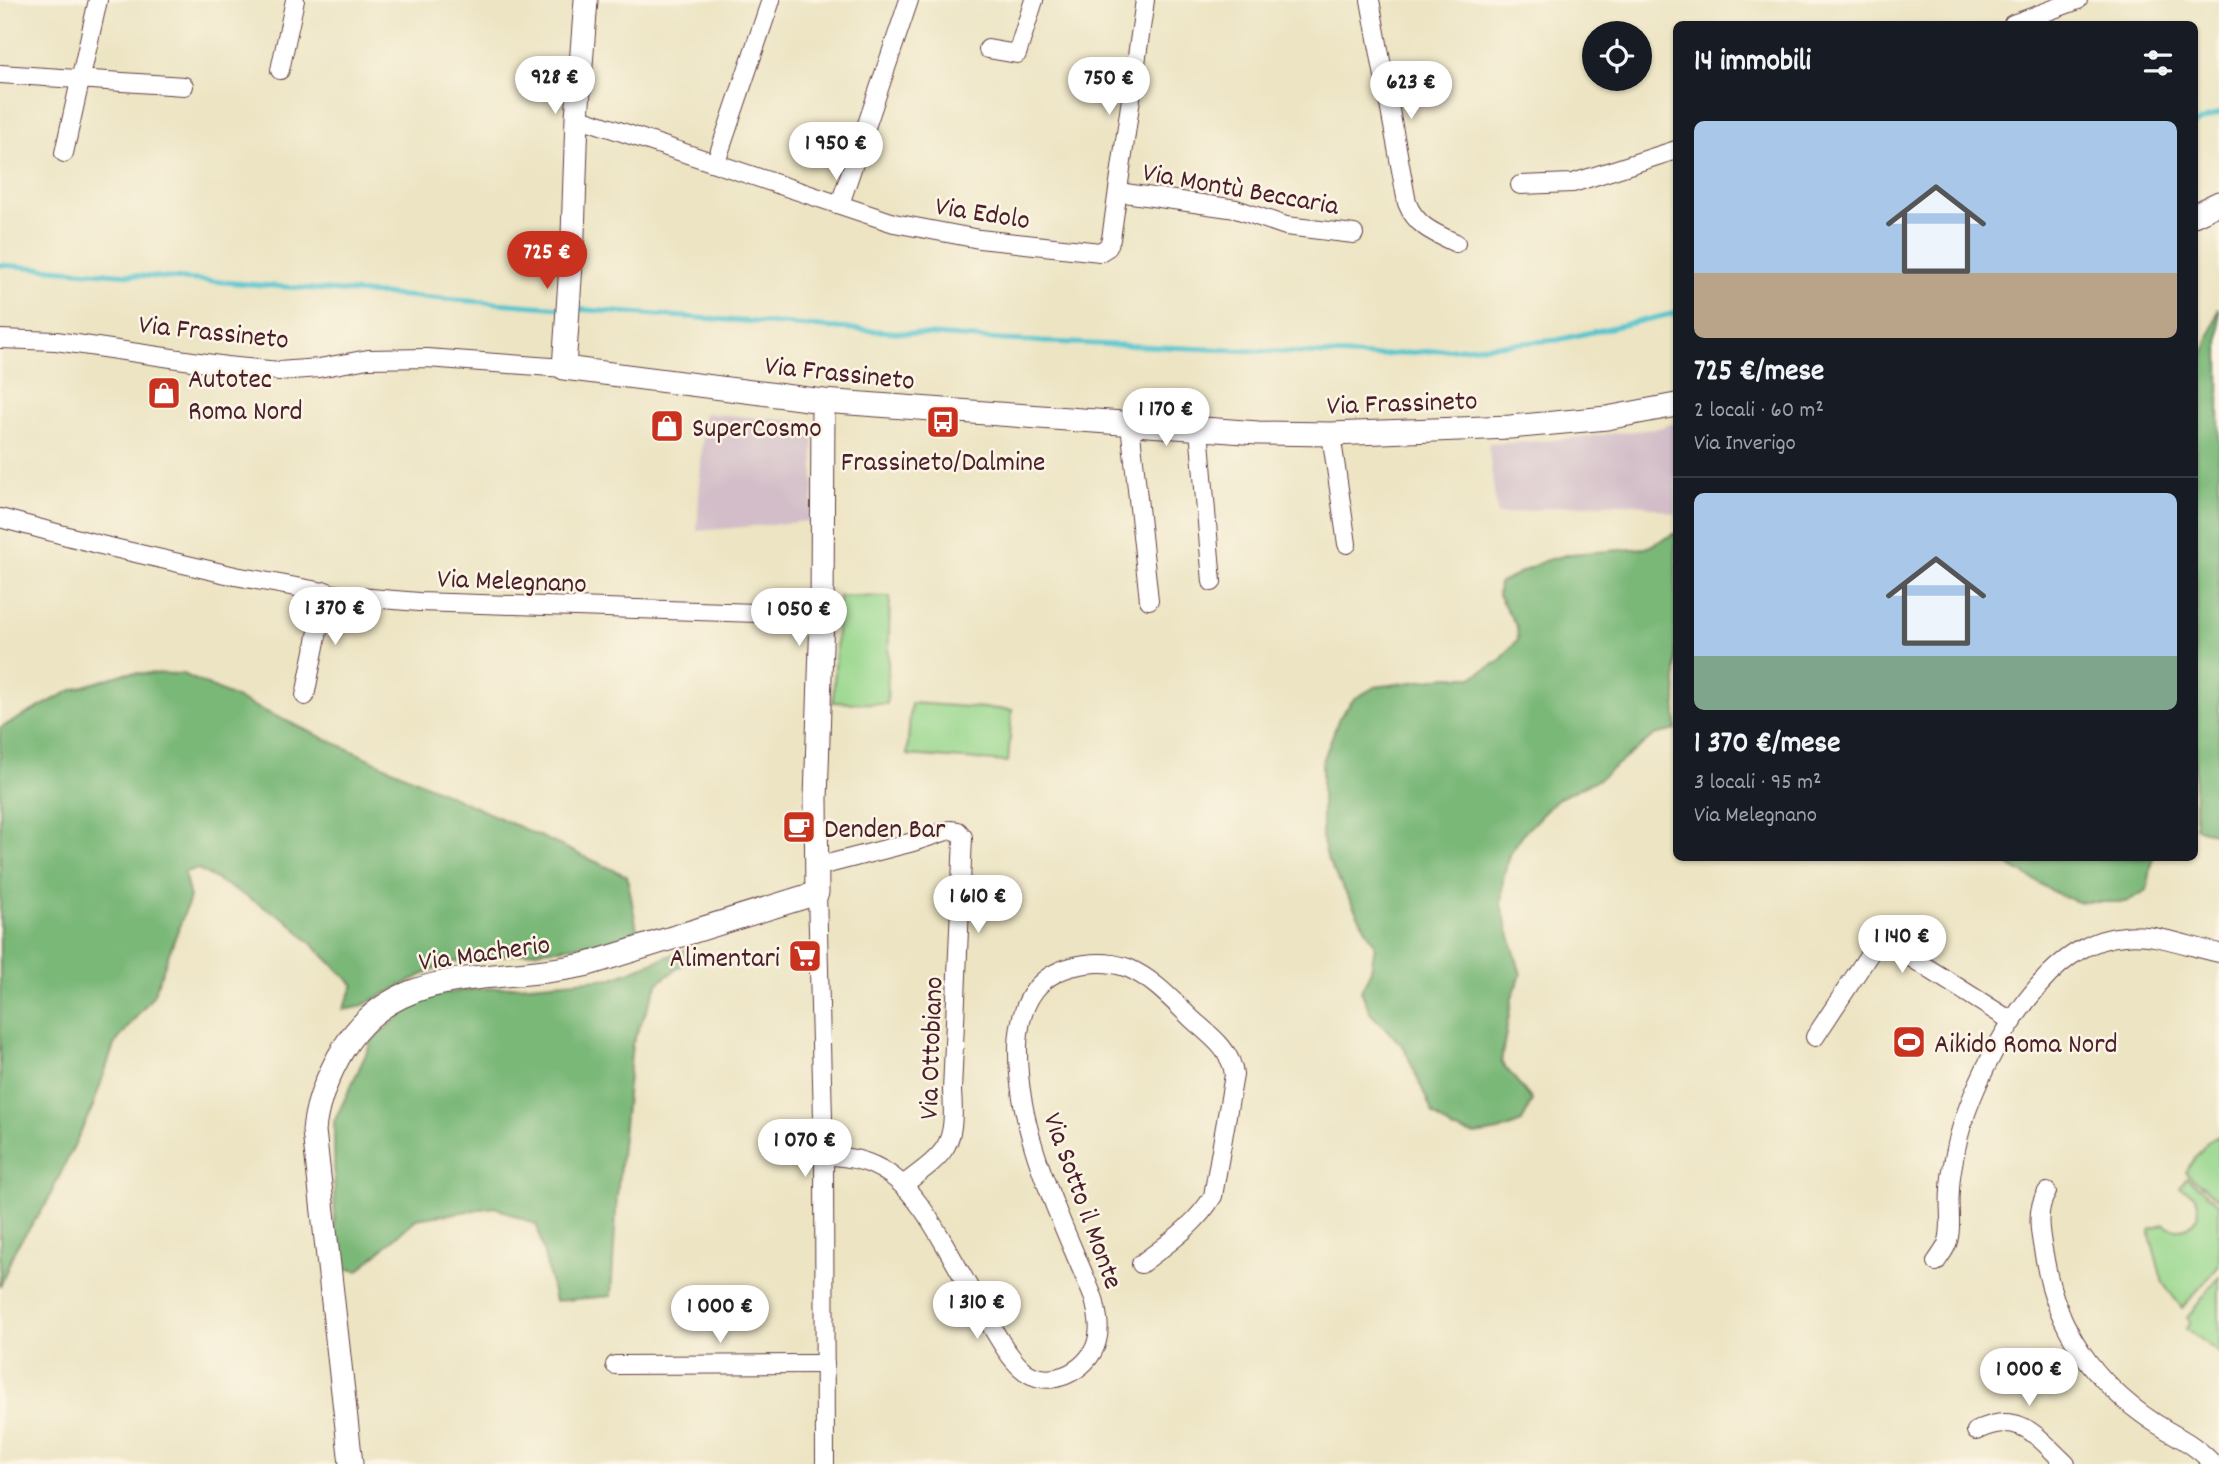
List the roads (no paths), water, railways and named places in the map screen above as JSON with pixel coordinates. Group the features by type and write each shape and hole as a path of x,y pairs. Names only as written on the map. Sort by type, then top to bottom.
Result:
{"street":[{"path":"64,153 98,0"},
{"path":"280,70 295,0"},
{"path":"565,359 577,117 586,0"},
{"path":"716,162 771,0"},
{"path":"840,204 909,0"},
{"path":"988,49 1017,54 1034,0"},
{"path":"1118,192 1145,0"},
{"path":"1370,0 1406,203 1413,216 1425,228 1455,243"},
{"path":"2018,21 2045,6 2078,0"},
{"path":"0,74 184,86"},
{"name":"Via Edolo","path":"577,117 894,223 965,237 1091,252 1105,250 1111,239 1118,192"},
{"path":"1520,185 1573,183 1673,151"},
{"name":"Via Montù Beccaria","path":"1118,192 1236,209 1286,226 1354,234"},
{"path":"2198,213 2219,203"},
{"name":"Via Frassineto","path":"0,339 56,341 226,366 279,371 319,368 368,359 565,359 823,401 1258,433 1522,426 1607,418 1673,406"},
{"path":"823,401 816,867 824,1156 825,1464"},
{"path":"1130,424 1149,600"},
{"path":"1199,429 1212,582"},
{"path":"1331,433 1347,544"},
{"name":"Via Melegnano","path":"0,518 223,573 326,592 404,601 821,615"},
{"path":"305,696 326,592"},
{"name":"Via Ottobiano","path":"816,867 950,830 958,831 963,837 952,1091 954,1127 943,1152 904,1185"},
{"name":"Via Macherio","path":"351,1464 314,1131 317,1109 324,1089 339,1056 354,1033 387,1003 423,987 452,980 556,970 588,964 817,893"},
{"path":"1936,1262 1948,1244 1950,1189 1959,1129 1978,1082 2013,1022 2060,965 2080,949 2123,936 2141,936 2219,953"},
{"path":"1815,1037 1880,938 2013,1022"},
{"name":"Via Sotto il Monte","path":"824,1156 848,1156 864,1160 904,1185 925,1212 996,1334 1020,1367 1036,1377 1049,1379 1069,1374 1084,1363 1095,1346 1098,1337 1096,1308 1028,1129 1020,1078 1019,1034 1029,998 1049,975 1068,967 1091,963 1126,968 1153,984 1221,1046 1231,1061 1234,1075 1213,1196 1192,1223 1141,1264"},
{"path":"2047,1192 2041,1203 2040,1213 2046,1266 2057,1305 2077,1346 2089,1364 2125,1401 2163,1429 2202,1452 2213,1464"},
{"path":"615,1365 825,1364"},
{"path":"1976,1431 1998,1422 2016,1423 2035,1435 2066,1464"}],"waterway":[{"path":"2198,122 2219,113"},
{"path":"0,265 562,308"},
{"path":"575,309 1003,340 1373,356 1557,340 1673,314"}],"place":[{"name":"Autotec Roma Nord","path":"164,393"},
{"name":"Frassineto/Dalmine","path":"943,422"},
{"name":"SuperCosmo","path":"667,426"},
{"name":"Denden Bar","path":"799,827"},
{"name":"Alimentari","path":"805,956"},
{"name":"Aikido Roma Nord","path":"1909,1042"}]}
